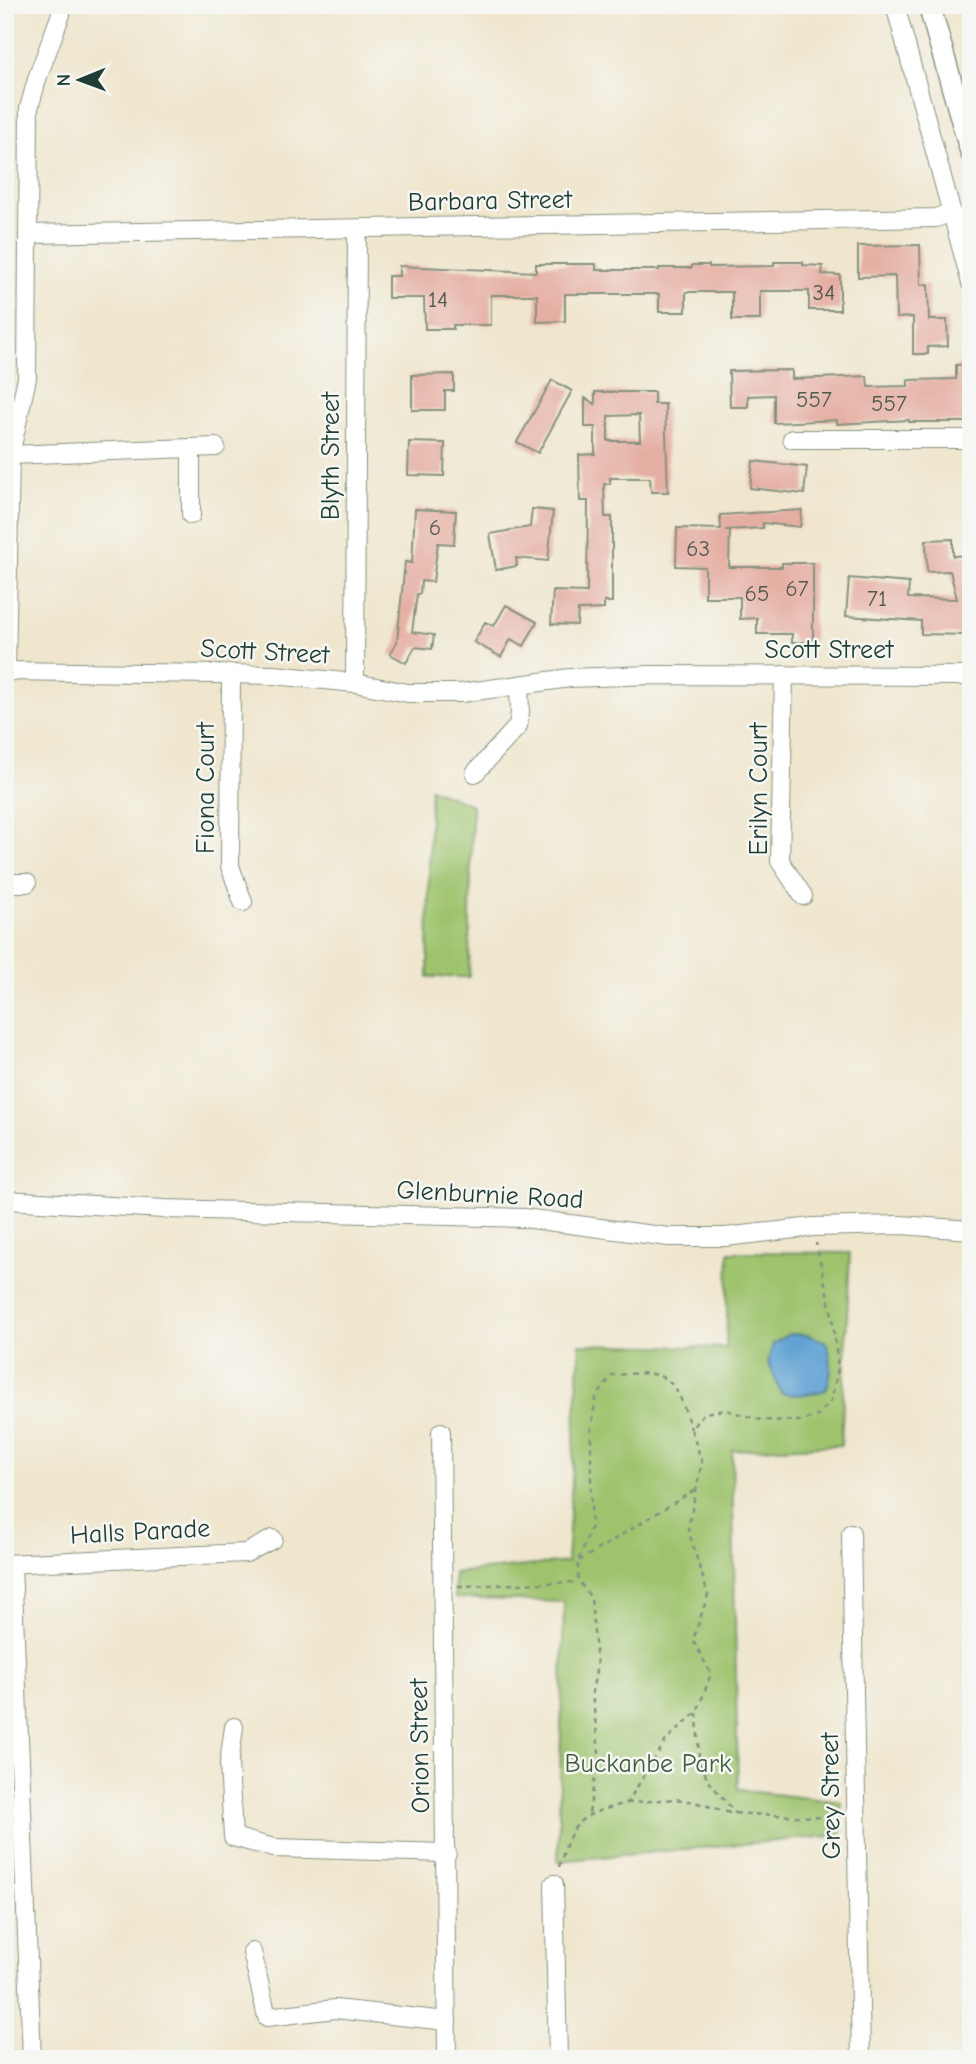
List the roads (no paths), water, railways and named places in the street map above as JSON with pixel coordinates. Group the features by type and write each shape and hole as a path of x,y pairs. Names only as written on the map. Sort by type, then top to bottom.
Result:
{"main road":[{"path":"929,5 971,152"}],"street":[{"path":"6,671 10,455 27,378 29,108 61,14 61,5"},
{"path":"895,5 971,283"},
{"name":"Barbara Street","path":"28,234 936,218 952,212"},
{"name":"Blyth Street","path":"355,683 357,229"},
{"path":"792,439 971,439"},
{"path":"10,455 216,447"},
{"path":"191,448 191,515"},
{"name":"Scott Street","path":"6,671 274,675 355,683 408,692 461,693 592,677 971,676"},
{"name":"Fiona Court","path":"231,673 230,866 243,902"},
{"name":"Erilyn Court","path":"784,675 780,861 803,896"},
{"path":"475,773 517,726 520,712 519,686"},
{"path":"5,883 27,883"},
{"name":"Glenburnie Road","path":"5,1200 164,1209 524,1218 669,1237 725,1237 813,1227 900,1225 971,1230"},
{"name":"Orion Street","path":"441,1432 447,2059"},
{"name":"Grey Street","path":"851,1533 861,2059"},
{"name":"Halls Parade","path":"9,1564 246,1553 273,1539"},
{"path":"9,1564 32,2059"},
{"path":"234,1727 229,1763 233,1837 274,1848 447,1853"},
{"path":"554,1884 558,2059"},
{"path":"252,1952 267,2017 335,2008 447,2021"}],"water":[{"path":"789,1334 807,1335 825,1341 831,1365 826,1390 798,1395 781,1393 768,1362 773,1344"}],"park label":[{"name":"Buckanbe Park","path":"648,1763"}]}
